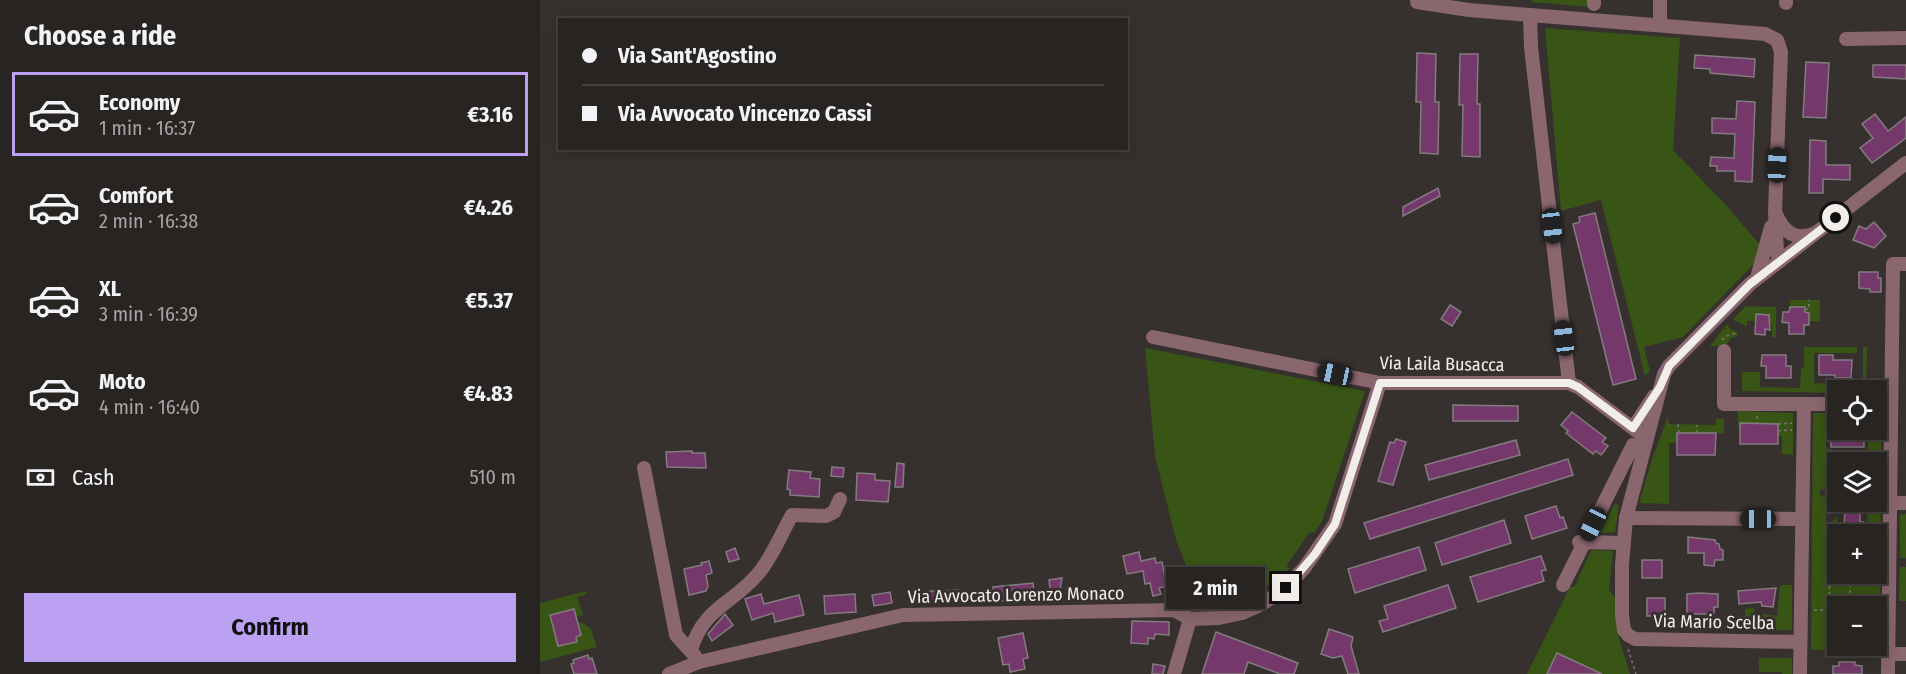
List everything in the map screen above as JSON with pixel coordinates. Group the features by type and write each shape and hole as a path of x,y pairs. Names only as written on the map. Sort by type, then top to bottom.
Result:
{"street":[{"path":"1660,0 1660,25"},
{"path":"1417,2 1469,10 1765,34 1777,40 1781,52 1775,211 1777,253 1780,261"},
{"path":"1530,15 1569,383 1578,387 1646,438"},
{"path":"1846,39 1906,38"},
{"path":"1628,635 1624,630 1622,615 1626,518 1660,387 1669,366 1737,296 1758,278 1906,164"},
{"path":"1775,211 1789,234 1804,237 1818,232"},
{"path":"1758,278 1775,211"},
{"path":"1887,486 1891,404 1899,350 1900,264"},
{"name":"Via Laila Busacca","path":"1153,337 1380,383 1569,383"},
{"path":"1722,348 1724,404 1827,404"},
{"name":"Via Avvocato Lorenzo Monaco","path":"669,674 699,662 903,615 1174,610 1190,619 1235,615 1262,604 1286,588 1305,567 1335,524 1380,383"},
{"path":"1633,428 1660,387"},
{"path":"1800,674 1804,404"},
{"path":"1563,585 1607,487 1633,445"},
{"path":"644,468 676,636 691,650 699,662"},
{"path":"1607,487 1630,503"},
{"path":"691,650 704,621 715,609 759,573 792,515 826,516 834,512 840,499"},
{"path":"1887,506 1906,503"},
{"path":"1886,512 1888,674"},
{"path":"1626,518 1802,519"},
{"path":"1582,542 1624,543"},
{"path":"1174,674 1190,619"},
{"name":"Via Mario Scelba","path":"1628,635 1635,639 1800,642"},
{"path":"1888,654 1906,654"}],"path":[{"path":"1805,309 1809,309 1809,300"},
{"path":"1722,348 1726,336 1737,333"},
{"path":"1757,412 1757,424"},
{"path":"1778,424 1793,423"},
{"path":"1678,424 1678,433"},
{"path":"1697,424 1697,433"},
{"path":"1778,430 1793,430"},
{"path":"1826,524 1827,546"},
{"path":"1830,596 1830,573 1851,573 1850,596"},
{"path":"1801,609 1827,610"},
{"path":"1628,635 1628,650 1636,674"}],"green space":[{"path":"1532,0 1589,0 1589,7 1532,2"},
{"path":"1545,28 1680,38 1673,150 1724,203 1760,245 1754,264 1683,337 1644,347 1650,371 1645,376 1601,200 1561,211"},
{"path":"1790,300 1820,300 1820,322 1809,321 1805,307 1790,307"},
{"path":"1746,306 1776,307 1776,337 1772,337 1769,315 1756,314 1755,321 1747,321 1747,327 1733,319"},
{"path":"1727,324 1731,330 1737,331 1737,336 1731,338 1726,346 1710,346"},
{"path":"1804,347 1857,347 1857,353 1814,353 1814,383 1827,383 1827,393 1742,391 1742,372 1760,372 1760,387 1800,388 1801,368 1804,367"},
{"path":"1863,347 1867,347 1866,380 1863,380"},
{"path":"1145,348 1365,391 1322,521 1315,532 1309,533 1286,566 1290,568 1275,582 1241,600 1202,605 1176,540 1155,456"},
{"path":"1738,411 1793,413 1793,455 1782,454 1782,436 1778,436 1778,424 1740,423 1738,426"},
{"path":"1813,413 1826,413 1826,449 1837,450 1837,452 1827,452 1827,489 1820,490 1820,495 1826,496 1826,523 1831,523 1837,516 1837,524 1827,524 1827,584 1880,584 1880,596 1827,596 1827,650 1811,650"},
{"path":"1668,417 1669,424 1716,425 1716,419 1724,419 1724,433 1677,434 1677,443 1669,443 1669,504 1639,503 1652,459"},
{"path":"1868,440 1881,440 1881,452 1858,452 1858,450 1868,450"},
{"path":"1615,503 1619,506 1615,532 1600,533"},
{"path":"1867,512 1881,512 1881,524 1867,524"},
{"path":"1900,514 1906,514 1906,558 1900,558"},
{"path":"1591,550 1613,551 1609,589 1615,598 1619,638 1630,674 1527,674 1570,587 1575,586"},
{"path":"1900,567 1906,567 1906,601 1899,601"},
{"path":"1780,585 1792,585 1792,630 1737,630 1737,616 1745,616 1745,609 1754,608 1755,613 1777,616"},
{"path":"586,591 587,594 577,597 583,615 550,616 558,646 577,642 576,637 581,635 578,623 581,622 591,629 597,647 540,662 540,603"},
{"path":"1759,658 1792,658 1792,674 1759,672"}],"building":[{"path":"1417,53 1436,54 1435,102 1439,102 1438,154 1420,153 1421,102 1416,102"},
{"path":"1460,54 1478,54 1477,104 1480,104 1480,157 1462,156 1463,105 1459,105"},
{"path":"1695,55 1755,59 1754,77 1710,73 1710,69 1694,68"},
{"path":"1806,62 1829,63 1826,118 1803,117"},
{"path":"1873,65 1906,65 1906,79 1873,77"},
{"path":"1737,101 1755,102 1752,182 1735,181 1735,171 1717,171 1717,166 1710,166 1711,157 1734,158 1735,134 1712,133 1712,118 1736,119"},
{"path":"1875,114 1888,131 1906,117 1906,138 1872,163 1860,148 1873,138 1862,124"},
{"path":"1810,140 1826,141 1826,165 1850,165 1850,180 1823,179 1823,193 1809,193"},
{"path":"1438,188 1440,196 1403,216 1403,207"},
{"path":"1595,213 1636,379 1613,385 1573,224 1580,222 1579,217"},
{"path":"1874,222 1886,236 1874,248 1853,240 1859,226 1866,229"},
{"path":"1859,272 1878,272 1878,278 1881,278 1881,292 1870,292 1870,289 1859,288"},
{"path":"1450,305 1461,312 1452,326 1441,319"},
{"path":"1790,307 1805,307 1805,312 1809,313 1809,325 1804,325 1804,334 1789,334 1789,323 1782,322 1783,312 1789,312"},
{"path":"1756,314 1769,315 1770,330 1765,329 1765,335 1755,334"},
{"path":"1762,355 1786,355 1786,366 1791,366 1791,378 1766,378 1766,366 1761,366"},
{"path":"1819,355 1833,355 1833,360 1852,360 1851,378 1819,375"},
{"path":"1453,405 1518,406 1518,421 1453,421"},
{"path":"1572,412 1606,438 1602,442 1608,446 1601,455 1596,451 1593,454 1566,433 1568,431 1561,425"},
{"path":"1740,423 1778,424 1778,444 1740,444"},
{"path":"1677,433 1716,433 1715,455 1677,455"},
{"path":"1396,439 1406,442 1393,485 1378,481 1390,442 1394,443"},
{"path":"1516,440 1520,455 1429,480 1425,465"},
{"path":"1831,440 1864,440 1864,447 1831,447"},
{"path":"692,451 692,453 705,453 706,468 667,467 666,452"},
{"path":"1568,459 1573,475 1370,539 1364,523"},
{"path":"897,463 904,464 903,487 895,487"},
{"path":"832,467 844,468 843,477 831,476"},
{"path":"789,470 811,472 810,478 820,479 819,497 790,495 790,490 787,489"},
{"path":"857,473 875,474 875,480 890,481 888,502 856,500"},
{"path":"1556,506 1567,528 1532,539 1525,516"},
{"path":"1845,512 1860,512 1860,522 1864,522 1864,524 1844,524"},
{"path":"1504,520 1511,543 1442,565 1435,543"},
{"path":"1688,537 1715,540 1723,550 1723,560 1715,560 1714,566 1704,565 1704,553 1688,553"},
{"path":"1419,547 1426,570 1355,593 1348,569"},
{"path":"735,548 739,559 729,562 726,552"},
{"path":"1139,552 1141,561 1155,558 1156,563 1162,562 1167,586 1159,588 1161,594 1153,596 1150,583 1145,584 1143,571 1127,574 1123,556"},
{"path":"1541,556 1546,570 1541,571 1544,581 1478,602 1470,577"},
{"path":"1642,560 1662,560 1662,578 1642,578"},
{"path":"709,561 712,573 706,575 708,586 706,591 689,595 684,569"},
{"path":"1062,578 1059,597 1051,598 1049,580"},
{"path":"1033,583 1035,598 994,602 993,587"},
{"path":"1448,585 1456,608 1383,632 1379,621 1388,619 1384,606"},
{"path":"1776,588 1773,607 1762,606 1761,602 1739,604 1738,591"},
{"path":"959,590 960,602 914,604 913,592"},
{"path":"890,592 892,603 874,606 872,595"},
{"path":"761,594 764,604 799,595 804,615 775,622 773,613 752,620 745,599"},
{"path":"855,594 856,612 825,614 824,596"},
{"path":"1687,594 1718,594 1718,607 1714,607 1714,614 1687,614"},
{"path":"1647,598 1665,598 1665,616 1647,616"},
{"path":"574,609 581,635 576,637 577,642 558,646 550,615"},
{"path":"725,614 733,625 712,641 708,634"},
{"path":"1132,621 1169,622 1169,635 1155,634 1154,639 1148,638 1148,644 1131,643"},
{"path":"1329,629 1353,637 1351,646 1359,674 1348,674 1342,656 1333,658 1321,654"},
{"path":"1216,632 1298,663 1294,674 1280,674 1248,662 1244,674 1202,674"},
{"path":"1023,633 1028,658 1023,659 1025,669 1010,672 1009,664 1003,665 998,638"},
{"path":"1557,653 1602,674 1547,674"},
{"path":"588,655 589,659 592,658 597,674 574,674 571,664 574,663 573,660"},
{"path":"1839,662 1855,662 1855,665 1862,666 1862,674 1833,674 1833,666 1839,666"},
{"path":"1153,664 1165,666 1163,674 1152,674"}],"route":[{"path":"1286,588 1315,554 1335,524 1380,383 1569,383 1578,387 1633,428 1660,387 1669,366 1750,284 1836,218"}]}
